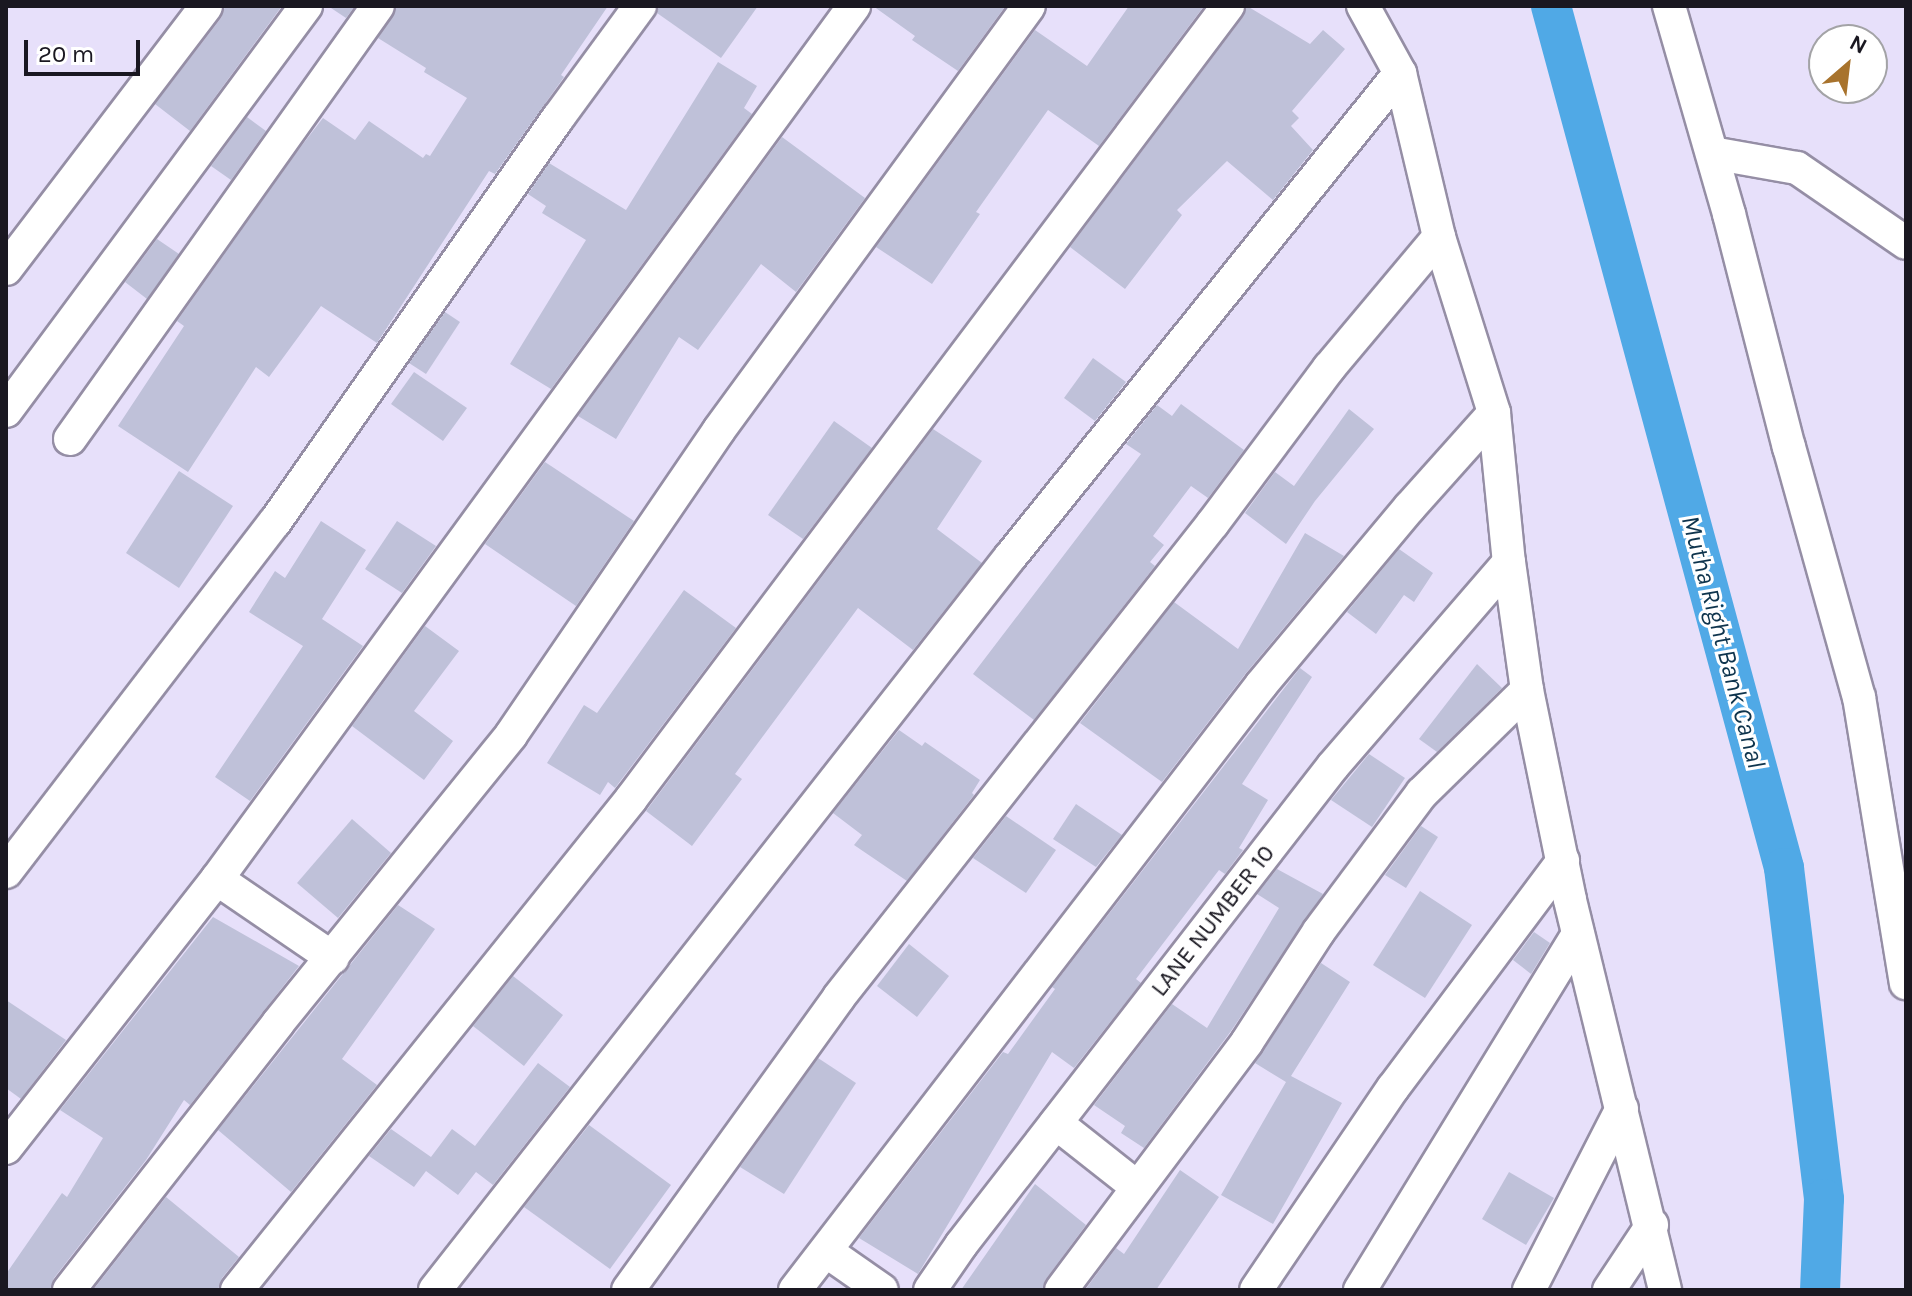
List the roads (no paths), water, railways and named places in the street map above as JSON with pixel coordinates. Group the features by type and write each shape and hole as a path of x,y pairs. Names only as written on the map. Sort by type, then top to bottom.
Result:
{"street":[{"path":"6,269 206,6"},
{"path":"6,411 306,6"},
{"path":"70,439 378,6"},
{"path":"6,872 275,522 640,6"},
{"path":"6,1148 217,879 854,6"},
{"path":"69,1290 511,735 719,430 1029,6"},
{"path":"237,1290 631,799 1228,6"},
{"path":"1363,6 1400,73 1439,237 1494,413 1509,562 1527,690 1578,934 1652,1225 1665,1290"},
{"path":"1669,6 1712,153 1859,697 1906,982"},
{"path":"435,1290 1011,556 1400,73"},
{"path":"1712,153 1797,168 1906,243"},
{"path":"628,1290 839,997 1204,535 1329,368 1439,237"},
{"path":"795,1290 1261,685 1410,507 1494,413"},
{"name":"LANE NUMBER 10","path":"930,1290 1333,766 1509,562"},
{"path":"1061,1290 1137,1187 1165,1156 1238,1055 1319,931 1422,793 1527,690"},
{"path":"1256,1290 1393,1088 1563,861"},
{"path":"217,879 333,958"},
{"path":"1360,1290 1578,934"},
{"path":"1529,1290 1622,1108"},
{"path":"1056,1123 1137,1187"},
{"path":"1609,1290 1652,1225"},
{"path":"826,1251 882,1290"}],"waterway":[{"name":"Mutha Right Bank Canal","path":"1551,6 1784,868 1824,1199 1820,1290"}]}
